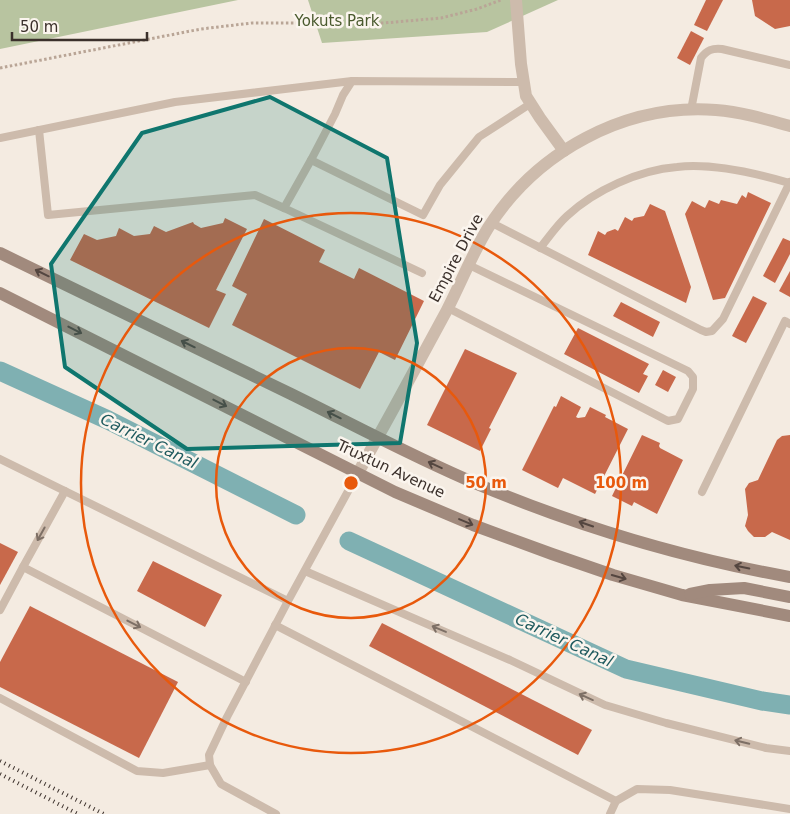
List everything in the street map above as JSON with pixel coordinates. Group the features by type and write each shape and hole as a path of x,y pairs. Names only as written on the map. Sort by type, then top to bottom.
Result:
{"main road":[{"name":"Truxtun Avenue","path":"0,252 477,484 620,536 695,557 790,577"},
{"name":"Truxtun Avenue","path":"0,293 395,492 464,521 613,575 682,595 790,616"},
{"path":"682,595 710,590 744,588 790,597"}],"street":[{"path":"516,0 526,96 564,151"},
{"name":"Empire Drive","path":"358,473 492,223 529,178 586,137 618,124 651,114 715,110 749,114 790,126"}],"lane":[{"path":"691,110 701,58 706,51 722,48 790,64"},
{"path":"0,138 175,102 352,80 524,82"},
{"path":"284,208 352,80"},
{"path":"311,160 423,216 440,185 479,137 530,104"},
{"path":"39,130 48,215 255,194 422,273"},
{"path":"492,223 540,248 706,332 712,331 723,319 790,182 717,168 677,167 634,176 590,197 567,216 540,248"},
{"path":"448,308 668,422 678,419 693,389 693,377 688,371 469,265"},
{"path":"702,492 785,321 790,324"},
{"path":"0,459 288,601"},
{"path":"276,814 221,784 210,765 209,756 275,625 358,473"},
{"path":"0,610 65,491"},
{"path":"23,568 246,682"},
{"path":"305,571 510,660 605,705 666,723 766,748 790,751"},
{"path":"275,625 616,801"},
{"path":"0,698 137,771 163,773 210,765"},
{"path":"610,814 616,801 637,789 670,790 790,809"}],"path":[{"path":"0,68 201,29 252,23 384,23 441,18 477,9 502,0"}],"highlighted area":[{"path":"270,97 387,158 417,343 400,443 187,449 65,367 51,264 142,133"}],"green space":[{"path":"0,0 238,0 0,49"},
{"name":"Yokuts Park","path":"308,0 558,0 487,32 322,43"}],"building":[{"path":"706,0 723,0 707,31 694,25"},
{"path":"752,0 790,0 790,26 775,29 755,16"},
{"path":"691,31 704,38 690,65 677,58"},
{"path":"748,192 771,203 725,298 713,300 685,214 692,201 705,208 709,200 719,204 721,200 737,204 742,195 746,198"},
{"path":"650,204 665,211 691,287 686,303 588,255 598,231 605,235 607,232 615,229 618,231 625,217 632,221 634,218 644,216"},
{"path":"225,218 247,229 216,290 226,294 209,328 70,260 84,234 97,240 116,236 119,228 134,236 150,234 154,226 166,232 193,222 201,228 223,223"},
{"path":"264,219 325,250 319,262 354,279 359,268 424,301 395,360 379,352 360,389 232,325 247,294 232,286"},
{"path":"783,238 790,241 790,254 775,283 763,276"},
{"path":"790,271 790,297 779,291"},
{"path":"753,296 767,303 746,343 732,336"},
{"path":"621,302 660,322 653,337 613,316"},
{"path":"578,328 649,364 643,374 648,376 639,393 564,354"},
{"path":"465,349 517,373 489,428 491,429 480,451 427,425"},
{"path":"663,370 676,377 668,392 655,385"},
{"path":"561,396 581,407 576,417 578,418 585,417 590,407 628,429 595,494 563,478 558,488 522,470 554,406 556,407"},
{"path":"642,435 660,443 660,448 683,460 657,514 634,502 632,506 612,496"},
{"path":"790,435 790,540 772,532 765,537 754,537 745,526 748,515 745,489 749,483 758,480 777,440 782,436"},
{"path":"0,543 18,552 0,585"},
{"path":"153,561 222,595 205,627 137,591"},
{"path":"30,606 178,682 139,758 0,687 0,662"},
{"path":"382,623 592,730 578,755 369,646"}],"waterway":[{"name":"Carrier Canal","path":"0,371 108,420 296,515"},
{"name":"Carrier Canal","path":"349,541 626,669 762,701 790,705"}],"railway":[{"path":"0,761 104,814"},
{"path":"0,774 78,814"}]}
